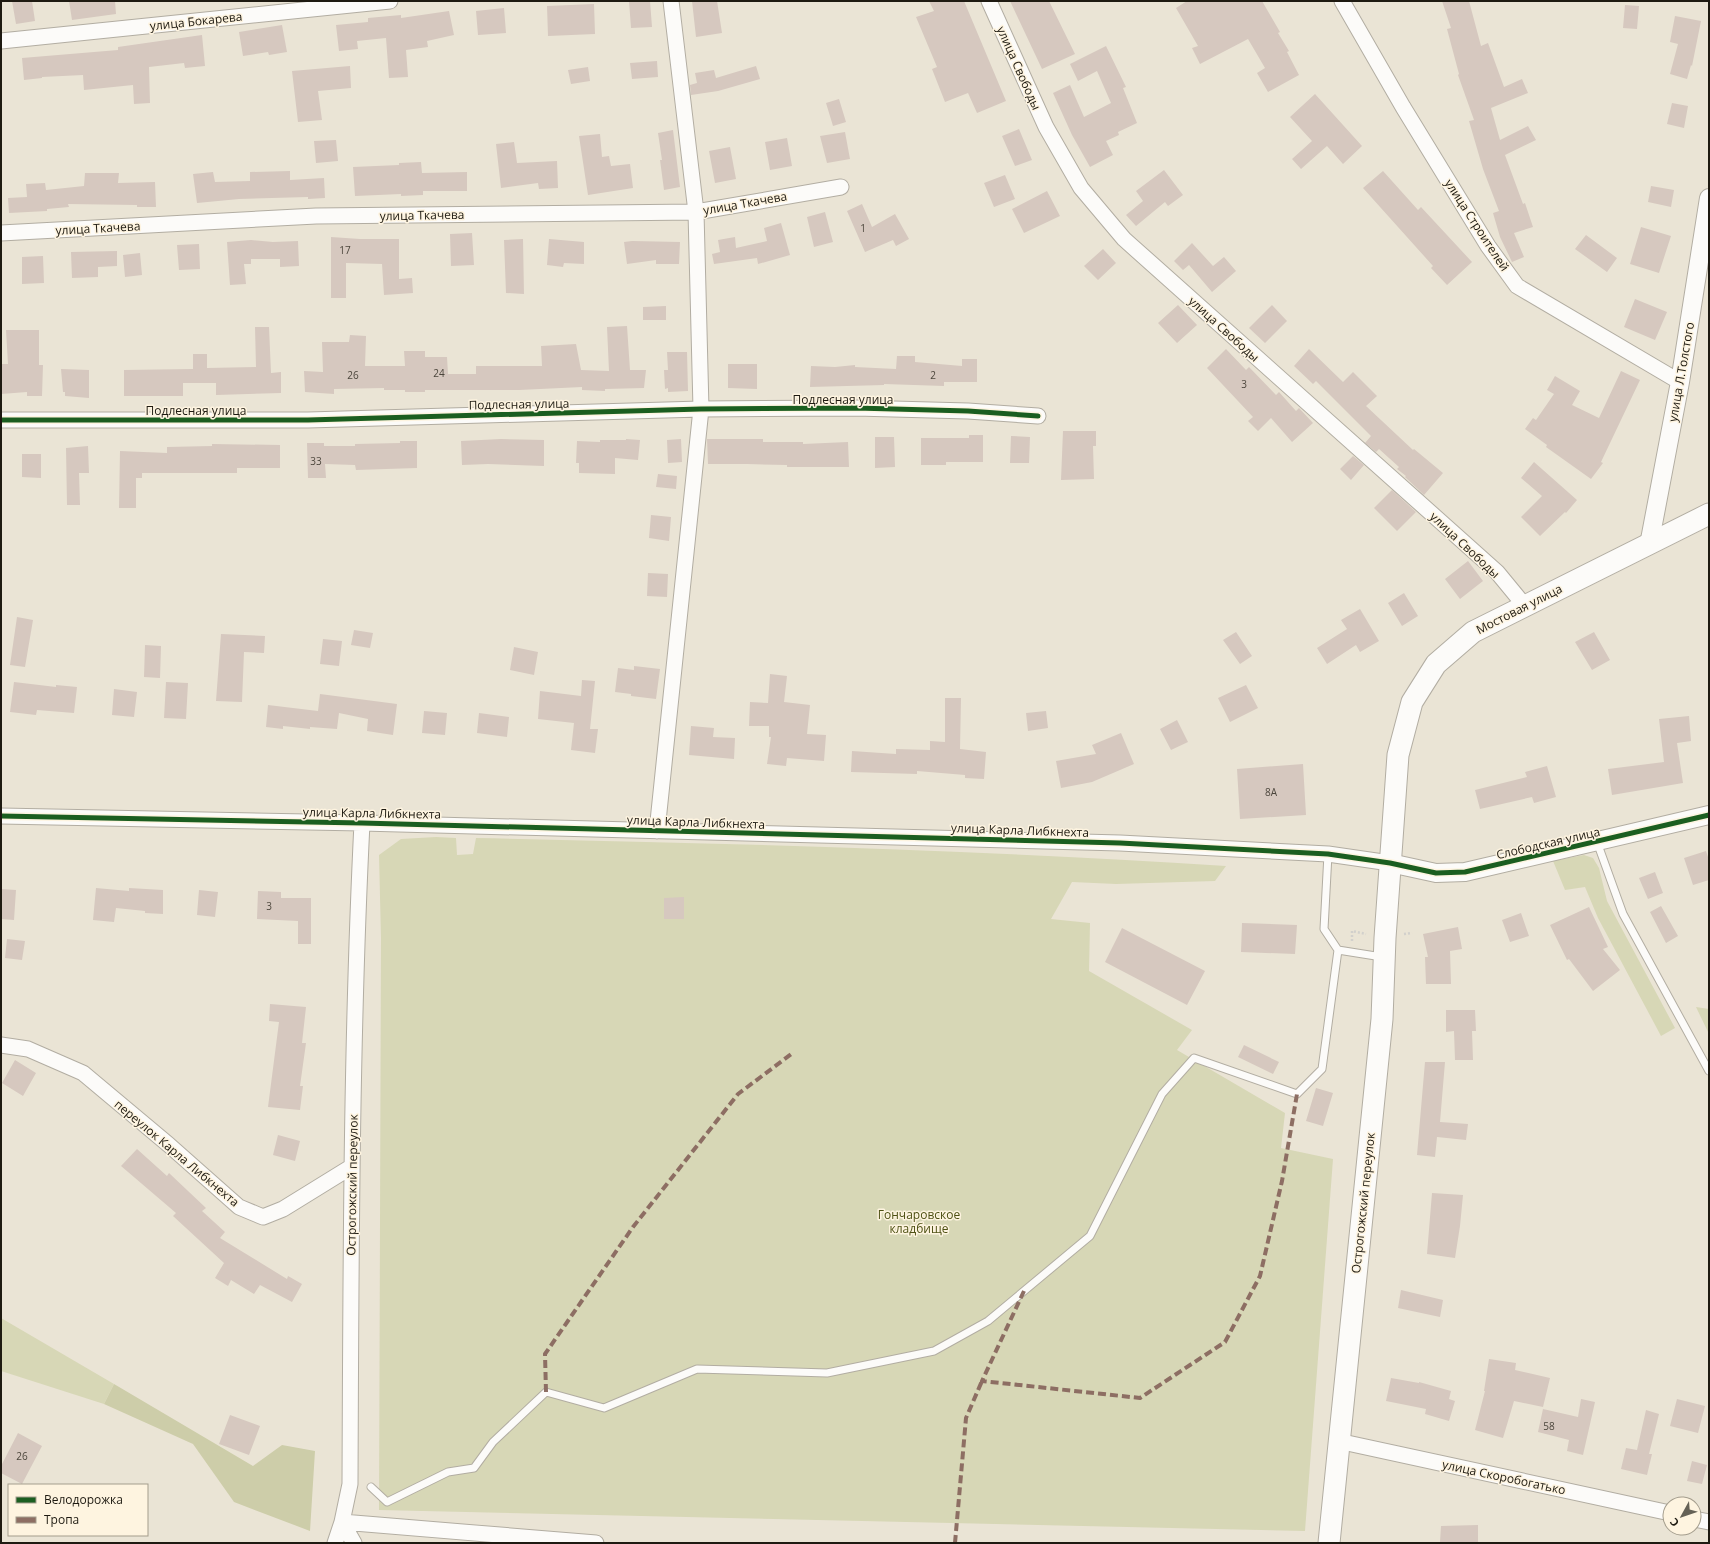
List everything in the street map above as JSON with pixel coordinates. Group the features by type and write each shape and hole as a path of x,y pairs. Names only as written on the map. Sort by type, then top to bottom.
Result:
{"main road":[{"name":"Мостовая улица","path":"1390,863 1398,755 1412,702 1436,664 1473,632 1709,514"},
{"name":"Острогожский переулок","path":"1329,1543 1338,1441 1382,1019 1390,863"}],"street":[{"name":"улица Бокарева","path":"1,41 390,1"},
{"path":"657,831 701,409 696,212 671,1"},
{"name":"улица Свободы","path":"989,1 1046,127 1081,188 1124,239 1496,572 1525,606"},
{"name":"улица Строителей","path":"1342,1 1403,107 1488,246 1517,286 1680,382"},
{"name":"улица Ткачева","path":"1,233 316,216 696,212 841,187"},
{"name":"улица Л.Толстого","path":"1649,545 1680,382 1709,198"},
{"name":"Подлесная улица","path":"1,420 308,420 701,409 856,408 968,411 1038,416"},
{"name":"Слободская улица","path":"1390,863 1436,874 1466,872 1709,815"},
{"name":"улица Карла Либкнехта","path":"1,816 362,822 1112,843 1328,854 1390,863"},
{"name":"Острогожский переулок","path":"335,1543 342,1522 350,1484 351,1167 356,934 362,822"},
{"name":"переулок Карла Либкнехта","path":"1,1045 28,1050 83,1073 169,1145 239,1207 263,1217 283,1210 351,1167"},
{"name":"улица Скоробогатько","path":"1338,1441 1662,1511"},
{"path":"342,1522 354,1543"},
{"path":"342,1522 596,1543"}],"lane":[{"path":"1597,842 1623,914 1709,1071"},
{"path":"371,1487 387,1502 448,1472 474,1468 493,1442 546,1392 604,1408 697,1369 826,1373 934,1351 988,1321 1090,1236 1162,1094 1194,1058 1297,1094 1322,1069 1338,950 1324,929 1328,854"},
{"path":"1338,950 1384,958"}],"green space":[{"name":"Гончаровское кладбище","path":"436,837 456,838 457,855 473,854 476,838 851,848 1132,860 1226,866 1215,881 1116,884 1072,882 1051,919 1090,923 1089,971 1192,1030 1177,1050 1285,1113 1281,1148 1333,1159 1305,1531 379,1510 381,938 379,855 401,839"},
{"path":"1584,855 1593,858 1599,868 1607,901 1675,1028 1661,1036 1598,918 1585,887 1565,890 1553,861"},
{"path":"1696,1007 1709,1009 1709,1034"},
{"path":"1,1318 114,1384 104,1404 1,1371"},
{"path":"114,1384 253,1466 282,1445 315,1451 310,1531 234,1502 193,1444 104,1404"}],"building":[{"path":"12,1 32,1 35,21 16,24"},
{"path":"69,1 115,1 116,14 72,20"},
{"path":"629,1 650,1 652,27 631,28"},
{"path":"692,1 717,1 722,33 696,37"},
{"path":"929,1 964,1 1006,101 977,113 968,93 945,102 932,69 937,67 916,17 934,11"},
{"path":"1010,1 1049,1 1075,54 1042,69"},
{"path":"1187,1 1262,1 1280,32 1278,33 1289,51 1287,52 1299,75 1268,92 1257,73 1265,68 1248,39 1200,64 1192,48 1198,46 1176,8"},
{"path":"1442,1 1469,1 1481,46 1488,43 1504,87 1522,79 1528,93 1491,108 1500,140 1528,126 1536,140 1505,155 1523,204 1525,203 1533,227 1514,233 1524,257 1512,262 1500,237 1493,213 1499,211 1483,169 1469,121 1474,120 1458,75 1459,74 1447,29 1451,28"},
{"path":"594,4 595,34 548,36 547,6"},
{"path":"1625,5 1639,6 1637,29 1623,28"},
{"path":"504,8 506,33 478,35 476,11"},
{"path":"449,11 454,35 427,41 428,47 406,50 408,77 389,78 386,38 357,41 358,49 339,51 336,25 368,22 368,18 401,15 401,18"},
{"path":"1675,16 1701,21 1692,66 1691,65 1687,79 1670,74 1678,44 1670,42"},
{"path":"282,25 287,52 269,55 268,52 243,56 239,32"},
{"path":"202,35 205,66 185,68 184,63 149,67 150,103 134,104 133,85 84,90 83,75 42,77 24,80 22,58 118,50 118,47"},
{"path":"1106,46 1126,87 1123,88 1137,123 1118,132 1119,135 1106,141 1113,155 1090,167 1072,135 1053,93 1070,85 1084,117 1111,103 1097,71 1078,81 1070,64"},
{"path":"657,61 658,77 632,79 630,63"},
{"path":"350,66 351,88 318,91 322,120 298,122 292,71"},
{"path":"756,66 760,79 718,91 691,95 690,85 697,83 695,73 714,70 716,78"},
{"path":"588,67 590,81 571,84 568,70"},
{"path":"1315,94 1362,146 1343,164 1327,146 1301,169 1292,159 1312,141 1290,117"},
{"path":"839,99 846,122 833,126 826,103"},
{"path":"1672,103 1688,106 1684,128 1667,124"},
{"path":"1019,129 1032,160 1015,166 1002,136"},
{"path":"673,130 680,187 664,190 658,133"},
{"path":"845,132 850,159 827,163 820,136"},
{"path":"600,134 602,157 609,156 611,166 630,164 633,188 588,195 579,136"},
{"path":"787,138 792,166 770,170 765,142"},
{"path":"336,140 338,161 316,163 314,141"},
{"path":"514,142 517,163 557,161 558,188 539,189 538,183 501,188 496,144"},
{"path":"730,147 736,179 715,183 709,151"},
{"path":"421,162 422,173 467,172 467,191 423,191 423,195 401,196 401,194 355,196 353,167 399,165 399,163"},
{"path":"1164,170 1183,195 1168,206 1165,202 1136,226 1126,215 1143,201 1136,191"},
{"path":"290,171 290,180 324,178 325,198 239,199 197,203 193,174 213,172 215,182 250,181 250,172"},
{"path":"1383,171 1418,210 1421,207 1472,262 1447,285 1431,268 1433,266 1363,188"},
{"path":"85,173 119,173 118,183 155,182 156,207 137,207 137,205 68,204 69,207 47,209 47,211 9,213 8,198 27,197 26,184 45,183 46,190 84,186"},
{"path":"1005,175 1015,199 994,207 984,183"},
{"path":"1651,186 1674,190 1671,207 1648,202"},
{"path":"1047,191 1060,216 1024,233 1012,209"},
{"path":"862,204 872,227 895,214 909,239 896,246 893,240 865,252 847,211"},
{"path":"825,212 833,242 814,247 807,217"},
{"path":"781,223 790,255 758,264 757,258 714,264 712,254 720,252 718,240 735,237 736,248 767,241 764,228"},
{"path":"1641,227 1671,236 1659,273 1630,264"},
{"path":"472,233 474,265 451,266 450,234"},
{"path":"1586,235 1617,258 1607,272 1575,249"},
{"path":"331,237 399,239 399,279 412,278 413,293 384,295 382,264 346,263 346,298 331,298"},
{"path":"523,239 524,294 506,293 504,240"},
{"path":"549,239 584,242 584,264 564,263 563,267 547,265"},
{"path":"251,240 273,242 298,241 299,266 280,267 280,259 251,259 251,264 244,264 246,284 230,285 227,242"},
{"path":"624,242 680,242 679,264 656,264 656,260 627,264"},
{"path":"1192,243 1213,266 1224,257 1236,271 1212,292 1189,265 1183,270 1174,261"},
{"path":"199,244 200,269 179,270 177,245"},
{"path":"1103,249 1116,263 1098,280 1084,266"},
{"path":"117,251 117,266 98,267 98,277 72,278 71,252"},
{"path":"140,253 142,275 125,277 123,255"},
{"path":"43,256 44,283 22,284 22,257"},
{"path":"1635,299 1667,312 1655,340 1624,327"},
{"path":"1178,305 1197,325 1177,343 1158,323"},
{"path":"1272,305 1287,321 1265,343 1249,328"},
{"path":"666,306 666,320 643,320 643,307"},
{"path":"627,326 630,370 646,370 644,388 605,389 605,391 582,390 582,387 519,390 425,390 425,392 405,392 405,390 384,390 384,388 334,389 334,394 305,392 304,371 323,372 322,342 349,342 350,335 366,336 365,366 405,366 404,351 425,351 425,357 447,357 448,374 476,374 476,366 542,366 541,346 576,344 581,370 609,371 607,327"},
{"path":"255,327 269,327 271,373 281,372 281,393 216,395 216,383 183,383 183,396 124,396 124,370 193,369 193,354 207,354 207,368 256,367"},
{"path":"6,330 39,330 39,365 43,365 42,396 27,396 27,392 1,394 1,364 8,364"},
{"path":"1226,349 1246,370 1249,367 1276,395 1279,392 1296,411 1299,408 1313,423 1292,442 1271,418 1258,431 1248,421 1253,417 1207,368"},
{"path":"1309,349 1343,382 1353,372 1377,396 1366,406 1413,450 1414,449 1443,473 1424,495 1405,477 1406,476 1397,469 1399,467 1379,449 1376,452 1365,443 1371,436 1316,381 1313,384 1294,366"},
{"path":"667,352 687,352 688,391 668,392 668,388 665,389 664,370 668,370"},
{"path":"897,356 915,356 915,362 962,366 962,359 977,359 977,382 944,382 944,386 884,384 810,387 811,366 835,367 855,365 855,367 896,369"},
{"path":"728,364 757,364 757,389 728,388"},
{"path":"61,369 89,370 89,398 65,396 65,392 63,392"},
{"path":"1621,371 1640,380 1601,462 1603,463 1591,479 1546,447 1547,445 1525,429 1533,418 1536,420 1554,394 1547,390 1555,376 1580,391 1572,405 1599,418"},
{"path":"1063,431 1096,431 1096,446 1093,446 1094,479 1061,480"},
{"path":"969,435 983,435 983,462 946,462 946,465 921,465 921,438 969,438"},
{"path":"1011,436 1030,437 1029,463 1010,463"},
{"path":"875,437 894,437 895,467 875,468"},
{"path":"501,439 544,440 544,466 488,464 462,465 461,441"},
{"path":"681,439 682,462 668,463 667,440"},
{"path":"707,439 763,439 763,442 803,442 803,444 848,442 849,467 787,467 787,465 708,464"},
{"path":"600,440 640,440 638,460 615,458 615,474 579,473 579,463 576,463 577,441 600,442"},
{"path":"400,441 417,441 417,468 356,470 355,465 325,464 326,478 308,478 307,443 324,443 324,446 355,446 355,444 400,443"},
{"path":"212,444 280,445 280,468 237,468 237,473 142,473 142,478 136,478 136,508 119,508 120,451 167,453 167,447 212,446"},
{"path":"88,446 89,473 79,473 80,505 67,505 66,448"},
{"path":"22,454 41,454 41,478 22,477"},
{"path":"1353,456 1364,465 1351,480 1340,469"},
{"path":"1534,462 1577,500 1566,513 1565,512 1540,536 1521,517 1542,496 1521,478"},
{"path":"658,474 677,476 676,489 656,487"},
{"path":"1392,490 1416,512 1397,531 1374,508"},
{"path":"651,515 671,517 669,541 649,538"},
{"path":"1468,561 1483,581 1460,599 1445,579"},
{"path":"648,573 668,574 667,597 647,596"},
{"path":"1404,593 1418,616 1402,626 1388,603"},
{"path":"1360,609 1379,641 1360,652 1356,645 1327,664 1317,648 1347,629 1341,620"},
{"path":"17,617 33,620 25,667 10,665"},
{"path":"354,630 373,633 370,648 351,645"},
{"path":"1236,632 1252,656 1240,664 1223,640"},
{"path":"1594,632 1610,660 1592,670 1575,642"},
{"path":"221,634 265,636 264,653 244,652 242,702 216,701"},
{"path":"323,639 342,641 339,666 320,664"},
{"path":"145,645 161,646 160,678 144,677"},
{"path":"514,647 538,652 534,675 510,670"},
{"path":"634,666 660,669 656,699 631,696 631,694 615,692 618,668 634,670"},
{"path":"770,674 787,676 784,702 810,705 807,734 826,735 824,761 787,758 786,766 767,764 771,737 769,737 769,726 749,726 750,702 768,703"},
{"path":"582,680 595,681 590,729 598,729 595,753 571,750 574,723 538,719 540,691 581,696"},
{"path":"14,682 56,687 56,685 77,687 74,713 37,710 36,715 10,712"},
{"path":"166,682 188,683 186,719 164,718"},
{"path":"1246,685 1258,708 1230,722 1218,698"},
{"path":"114,689 137,692 134,717 112,715"},
{"path":"320,694 397,704 393,735 367,731 368,719 339,713 337,729 310,727 310,729 283,726 283,729 266,727 268,705 318,711"},
{"path":"945,698 961,698 960,749 986,752 984,779 965,778 965,775 917,771 917,774 851,772 852,751 896,754 896,749 930,750 930,741 945,742"},
{"path":"424,711 447,713 445,735 422,733"},
{"path":"1046,711 1048,728 1028,731 1026,713"},
{"path":"479,713 509,717 507,737 477,733"},
{"path":"1689,716 1691,741 1677,743 1683,783 1612,795 1608,769 1664,762 1659,719"},
{"path":"1177,720 1188,742 1171,750 1160,729"},
{"path":"691,726 714,728 713,737 735,738 734,759 689,755"},
{"path":"1121,733 1134,764 1092,782 1061,788 1056,761 1096,754 1092,745"},
{"path":"1303,764 1306,815 1240,819 1237,769"},
{"path":"1547,766 1556,797 1534,803 1532,797 1480,809 1475,790 1527,777 1525,772"},
{"path":"1706,851 1709,860 1709,880 1693,885 1684,858"},
{"path":"1655,872 1663,893 1648,899 1639,878"},
{"path":"96,888 129,891 129,888 163,890 163,914 145,913 145,911 116,908 114,922 93,920"},
{"path":"1,889 16,890 14,920 1,919"},
{"path":"199,890 218,892 215,917 197,915"},
{"path":"258,891 281,892 281,898 311,898 311,944 298,944 298,921 257,919"},
{"path":"684,897 684,919 664,919 664,898"},
{"path":"1661,906 1678,936 1666,943 1650,912"},
{"path":"1589,907 1608,947 1603,949 1620,970 1593,991 1569,959 1567,960 1550,925"},
{"path":"1521,913 1529,936 1510,942 1502,920"},
{"path":"1242,923 1297,925 1295,954 1241,952"},
{"path":"1458,927 1462,949 1450,951 1451,984 1426,984 1425,957 1428,957 1423,934"},
{"path":"1122,928 1205,971 1187,1005 1105,962"},
{"path":"7,939 25,941 22,960 5,958"},
{"path":"270,1004 306,1007 302,1043 306,1043 300,1086 303,1086 300,1110 268,1107 279,1022 269,1021"},
{"path":"1446,1010 1475,1010 1476,1031 1472,1031 1473,1060 1455,1060 1454,1031 1446,1032"},
{"path":"1244,1045 1279,1062 1273,1074 1238,1057"},
{"path":"15,1060 36,1073 23,1096 2,1083"},
{"path":"1425,1062 1445,1062 1440,1122 1468,1124 1466,1140 1437,1137 1435,1157 1417,1155"},
{"path":"1316,1088 1333,1093 1323,1126 1306,1121"},
{"path":"278,1135 300,1141 295,1161 273,1155"},
{"path":"137,1149 167,1176 169,1173 206,1208 202,1211 225,1232 220,1238 287,1279 288,1276 302,1284 292,1302 260,1285 254,1294 231,1280 228,1286 215,1278 224,1263 173,1216 176,1213 121,1166"},
{"path":"1432,1193 1463,1195 1455,1258 1427,1254"},
{"path":"1401,1290 1443,1300 1440,1317 1398,1308"},
{"path":"1489,1359 1516,1363 1515,1370 1550,1378 1543,1407 1514,1401 1503,1438 1475,1430 1485,1391"},
{"path":"1391,1378 1419,1382 1451,1391 1449,1399 1455,1401 1449,1421 1425,1414 1426,1409 1386,1401"},
{"path":"1581,1399 1595,1402 1583,1455 1567,1451 1569,1440 1538,1432 1543,1409 1578,1417"},
{"path":"1677,1399 1705,1406 1698,1433 1670,1426"},
{"path":"1646,1410 1659,1414 1649,1454 1652,1454 1647,1475 1621,1469 1626,1448 1637,1450"},
{"path":"230,1415 260,1426 249,1455 219,1444"},
{"path":"18,1433 42,1446 22,1484 1,1473 1,1466"},
{"path":"1692,1461 1707,1465 1702,1484 1687,1481"},
{"path":"1478,1525 1478,1543 1440,1542 1441,1526"}],"marked path":[{"path":"546,1392 545,1354 633,1227 738,1094 794,1052"},
{"path":"1024,1291 982,1381 1140,1398 1225,1342 1260,1276 1282,1181 1297,1094"},
{"path":"955,1543 966,1418 982,1381"}],"cycle path":[{"path":"1,420 308,420 701,409 856,408 968,411 1038,416"},
{"path":"1,816 362,823 1120,843 1328,854 1390,863 1436,873 1465,872 1709,815"}]}
